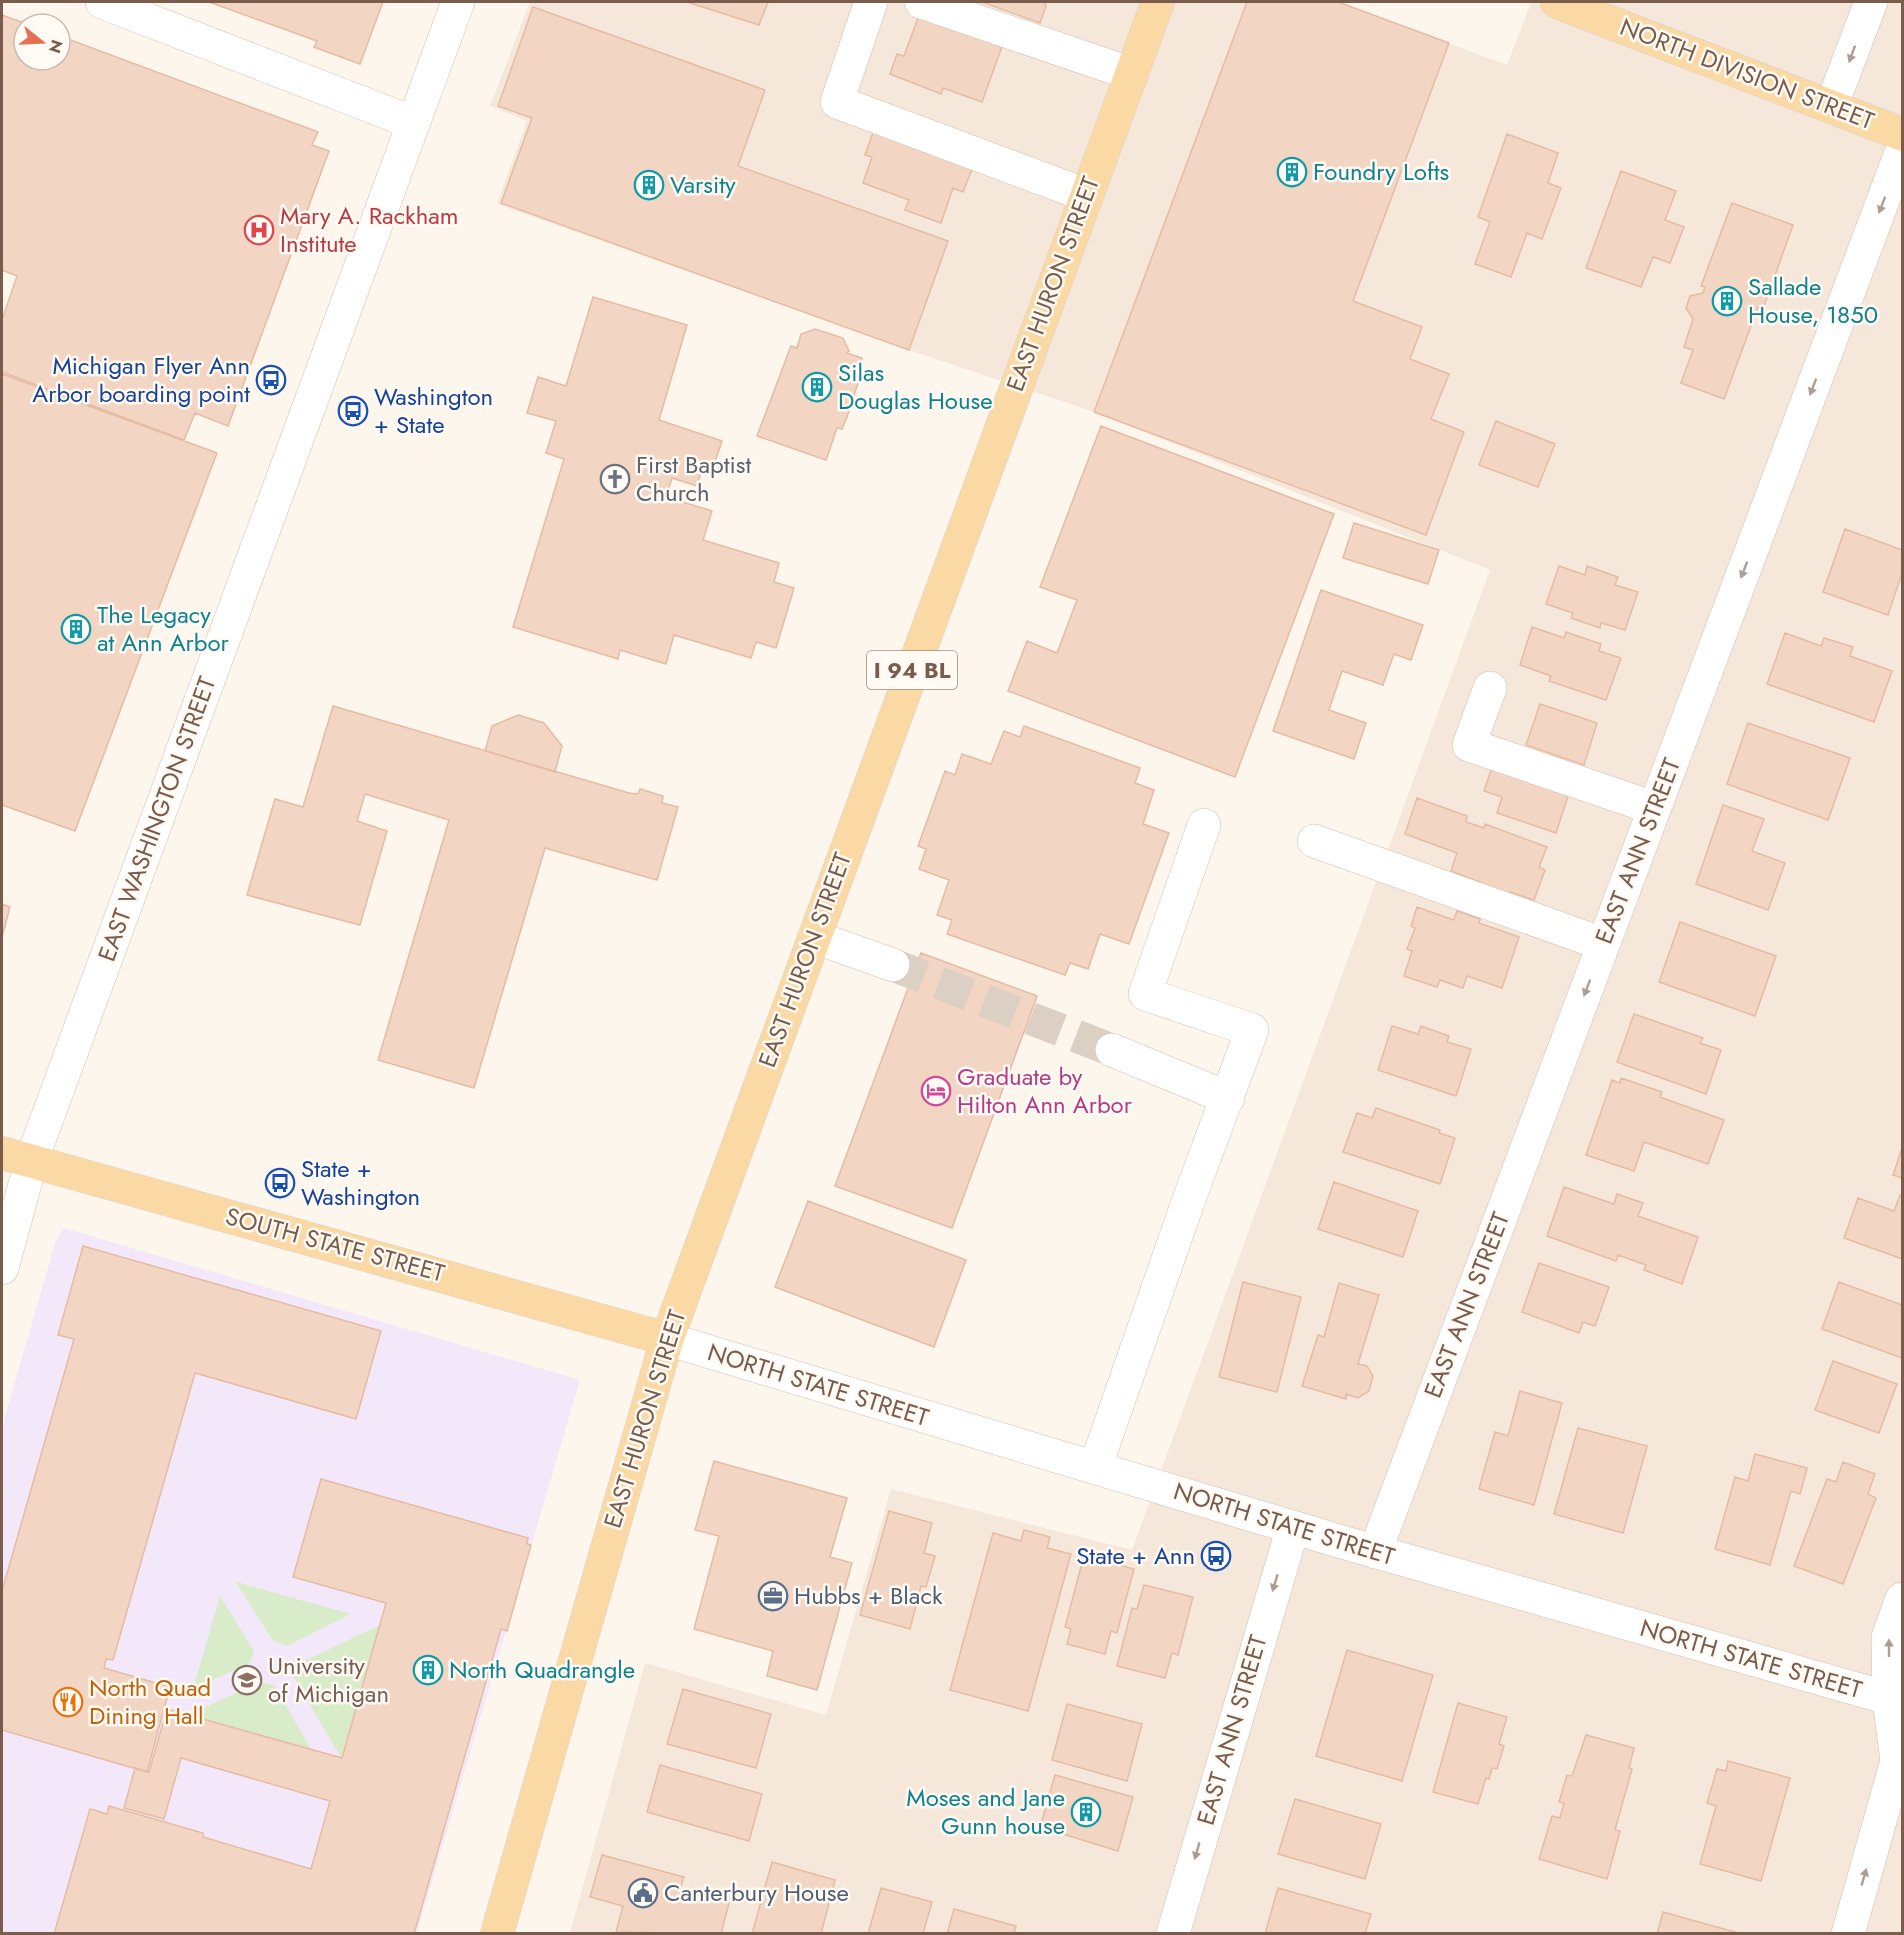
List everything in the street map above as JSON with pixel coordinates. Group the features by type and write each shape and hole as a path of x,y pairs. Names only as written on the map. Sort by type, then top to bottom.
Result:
{"main road":[{"name":"EAST HURON STREET","path":"497,1934 667,1339 1158,2"},
{"name":"NORTH DIVISION STREET","path":"1557,2 1902,134"},
{"name":"SOUTH STATE STREET","path":"16,1158 667,1339"}],"street":[{"path":"102,2 414,123"},
{"name":"EAST WASHINGTON STREET","path":"2,1268 16,1158 414,123 458,2"},
{"path":"872,2 837,102 1086,195"},
{"path":"921,2 1132,74"},
{"path":"1831,107 1871,2"},
{"name":"EAST ANN STREET","path":"1375,1552 1902,150"},
{"path":"1490,688 1469,745 1654,808"},
{"path":"1095,1468 1252,1030 1145,994 1204,825"},
{"path":"1314,841 1604,944"},
{"path":"814,936 893,965"},
{"path":"1112,1050 1227,1098"},
{"name":"NORTH STATE STREET","path":"667,1339 1375,1552 1896,1701"},
{"name":"EAST ANN STREET","path":"1173,1934 1293,1527"},
{"path":"1848,1934 1897,1761 1896,1701 1888,1637 1902,1599"}],"shaded area":[{"path":"530,2 1338,2 1507,65 1531,2 1902,2 1902,1933 570,1933 645,1663 826,1715 891,1489 1132,1550 1490,570 1094,412 909,350 497,204 527,121 490,106"},
{"name":"University of Michigan","path":"64,1228 580,1380 417,1933 2,1933 2,1427 56,1240"}],"green space":[{"path":"236,1582 351,1614 287,1646 273,1641"},
{"path":"220,1596 254,1651 250,1663 193,1689"},
{"path":"384,1623 344,1763 293,1676 296,1665"},
{"path":"260,1682 274,1685 311,1749 188,1715"}],"building":[{"path":"209,2 383,2 360,64 314,47 317,41"},
{"path":"687,2 768,2 759,25"},
{"path":"982,2 1044,2 1046,6 1040,23"},
{"name":"Foundry Lofts","path":"1247,2 1338,2 1449,43 1353,301 1422,327 1410,359 1449,374 1431,419 1464,432 1426,535 1094,412"},
{"name":"Varsity","path":"533,7 765,90 738,166 948,241 909,350 501,203 532,118 498,106"},
{"path":"921,10 1004,41 982,102 943,88 941,94 890,74 897,54 904,56"},
{"path":"2,15 12,19 12,72 72,72 72,40 318,132 312,145 329,151 228,426 195,413 184,440 2,372 2,320 17,276 2,270"},
{"path":"876,124 973,167 963,192 953,188 941,223 905,210 909,200 863,183 872,157 865,155"},
{"path":"1507,134 1558,153 1548,183 1561,188 1542,239 1527,233 1511,277 1475,264 1490,222 1478,217"},
{"path":"1621,171 1676,191 1665,220 1684,227 1670,263 1653,257 1641,287 1586,268"},
{"name":"Sallade House, 1850","path":"1732,203 1793,225 1763,309 1758,307 1724,399 1681,383 1693,350 1684,347 1693,319 1686,308 1690,296 1703,293 1705,287 1701,286"},
{"name":"First Baptist Church","path":"593,297 687,325 659,420 722,441 713,468 703,465 697,486 672,478 666,497 712,511 703,540 779,563 774,582 794,588 776,648 756,642 751,658 674,635 666,664 620,650 618,659 513,627 564,459 546,453 556,421 527,413 538,377 566,386"},
{"name":"Silas Douglas House","path":"815,329 843,338 849,351 847,353 862,358 857,373 861,374 847,417 842,429 837,428 826,460 757,436 791,346 797,348 801,334"},
{"name":"The Legacy at Ann Arbor","path":"2,374 217,453 75,831 2,805"},
{"path":"1496,421 1555,444 1538,487 1479,465"},
{"path":"1101,426 1334,514 1235,777 1008,691 1027,641 1057,653 1077,600 1040,587"},
{"path":"1354,523 1439,550 1428,584 1343,558"},
{"path":"1845,529 1902,550 1902,573 1888,615 1823,592"},
{"path":"1559,566 1585,575 1587,566 1618,577 1615,585 1638,592 1625,630 1601,623 1600,628 1571,618 1573,613 1546,604"},
{"path":"1321,590 1423,625 1411,660 1394,654 1383,685 1342,671 1329,710 1366,723 1354,759 1273,731"},
{"path":"1532,627 1564,638 1566,632 1601,644 1599,651 1621,658 1606,700 1549,681 1551,676 1520,665"},
{"path":"1785,633 1821,646 1824,638 1853,647 1850,656 1892,671 1874,722 1767,684"},
{"path":"1540,704 1597,723 1584,765 1526,745"},
{"path":"333,706 629,793 638,794 640,789 663,796 662,803 678,807 657,880 545,848 474,1088 378,1060 449,820 365,794 357,821 387,831 360,925 247,895 275,799 303,807"},
{"path":"518,715 544,723 562,746 555,772 485,751 492,726"},
{"path":"1748,723 1850,758 1828,820 1727,784"},
{"path":"1024,726 1140,768 1135,783 1154,790 1143,824 1169,833 1129,944 1100,934 1088,969 1070,963 1065,975 947,934 952,920 937,915 949,880 919,869 926,849 918,846 945,771 955,775 962,754 991,764 1004,731 1020,737"},
{"path":"1492,767 1569,793 1556,833 1497,813 1502,797 1484,791"},
{"path":"1417,798 1467,816 1466,822 1484,828 1485,824 1547,847 1539,867 1545,870 1534,900 1510,892 1508,896 1481,887 1482,883 1451,871 1457,853 1405,834"},
{"path":"1723,805 1764,819 1752,851 1785,863 1768,910 1696,884"},
{"path":"2,904 10,907 2,937"},
{"path":"1417,907 1454,920 1457,911 1480,919 1479,923 1519,937 1502,988 1467,976 1463,988 1440,980 1437,987 1404,976 1412,951 1407,949 1415,928 1411,926"},
{"path":"1680,922 1776,956 1755,1016 1659,982"},
{"name":"Graduate by Hilton Ann Arbor","path":"921,953 1037,996 952,1228 835,1186"},
{"path":"1634,1014 1703,1038 1700,1043 1721,1050 1706,1094 1617,1062"},
{"path":"1392,1026 1418,1034 1421,1026 1449,1036 1447,1042 1471,1049 1456,1096 1378,1070"},
{"path":"1621,1078 1662,1092 1660,1097 1724,1120 1708,1164 1644,1142 1634,1171 1586,1155 1612,1080 1620,1083"},
{"path":"1376,1108 1440,1130 1439,1133 1455,1138 1440,1184 1343,1152 1357,1113 1372,1118"},
{"path":"1902,1148 1902,1178 1893,1175"},
{"path":"1334,1182 1418,1211 1403,1257 1318,1229"},
{"path":"1564,1187 1614,1204 1617,1194 1643,1203 1638,1216 1698,1237 1682,1284 1644,1270 1646,1265 1618,1255 1616,1261 1547,1236"},
{"path":"1900,1195 1902,1196 1902,1259 1844,1238 1858,1198 1894,1211"},
{"path":"808,1201 966,1260 934,1347 775,1287"},
{"path":"83,1246 381,1331 356,1419 195,1373 113,1660 106,1659 104,1668 170,1687 147,1772 2,1730 2,1591 74,1339 58,1335"},
{"path":"1539,1263 1609,1287 1595,1326 1583,1322 1579,1333 1522,1312"},
{"path":"1243,1282 1301,1297 1277,1392 1219,1377"},
{"path":"1839,1282 1902,1305 1902,1358 1822,1329"},
{"path":"1339,1283 1379,1295 1358,1364 1367,1366 1373,1376 1369,1391 1358,1398 1346,1394 1346,1399 1302,1386 1318,1335 1324,1337"},
{"path":"1833,1361 1897,1384 1879,1433 1815,1410"},
{"path":"1520,1391 1562,1403 1534,1505 1479,1489 1495,1432 1508,1436"},
{"path":"1578,1428 1647,1446 1623,1533 1554,1514"},
{"path":"1755,1454 1807,1468 1800,1494 1791,1491 1770,1565 1715,1549 1735,1477 1748,1481"},
{"name":"Hubbs + Black","path":"714,1461 847,1498 830,1557 852,1563 817,1690 767,1676 773,1651 694,1629 719,1536 695,1530"},
{"path":"1843,1462 1875,1474 1868,1494 1876,1498 1843,1584 1794,1566 1827,1479 1836,1482"},
{"name":"North Quadrangle","path":"321,1479 528,1538 527,1544 531,1545 507,1631 501,1629 414,1934 54,1934 90,1809 107,1814 109,1806 203,1833 203,1837 311,1869 330,1801 181,1758 164,1819 124,1808 135,1768 149,1772 167,1709 342,1758 386,1603 293,1577"},
{"path":"889,1511 932,1523 924,1553 935,1556 926,1587 921,1586 910,1629 860,1615"},
{"path":"1024,1530 1050,1537 1047,1548 1071,1554 1028,1711 950,1690 993,1533 1021,1541"},
{"path":"1096,1559 1134,1569 1117,1633 1111,1631 1105,1654 1067,1644 1071,1629 1065,1627 1082,1563 1094,1566"},
{"path":"1144,1585 1193,1597 1178,1655 1172,1653 1165,1678 1117,1666 1132,1608 1137,1609"},
{"path":"1347,1650 1433,1675 1402,1781 1316,1756"},
{"path":"683,1689 771,1714 756,1768 667,1744"},
{"path":"1458,1703 1507,1717 1499,1744 1504,1746 1497,1769 1492,1768 1489,1779 1486,1778 1478,1804 1433,1792"},
{"path":"1067,1704 1142,1724 1127,1781 1052,1760"},
{"path":"1586,1735 1634,1748 1629,1768 1632,1769 1615,1830 1620,1831 1607,1879 1539,1859 1552,1816 1560,1818 1564,1803 1559,1802 1567,1775 1572,1776"},
{"path":"1728,1761 1790,1778 1761,1881 1700,1864 1716,1806 1707,1803 1717,1769 1726,1771"},
{"path":"660,1765 762,1794 749,1841 647,1812"},
{"name":"Moses and Jane Gunn house","path":"1055,1775 1133,1797 1118,1851 1040,1827"},
{"path":"1295,1799 1381,1824 1365,1879 1278,1854"},
{"name":"Canterbury House","path":"602,1855 684,1877 680,1889 729,1903 721,1934 616,1932 623,1906 590,1897"},
{"path":"772,1862 835,1880 821,1934 752,1934"},
{"path":"881,1888 932,1902 923,1934 868,1934"},
{"path":"1278,1888 1371,1914 1365,1934 1265,1934"},
{"path":"954,1909 1016,1926 1014,1934 947,1934"},
{"path":"1663,1912 1742,1934 1657,1934"}],"tunnel":[{"path":"893,965 1112,1050"}],"place":[{"name":"Foundry Lofts","path":"1292,172"},
{"name":"Varsity","path":"649,185"},
{"name":"Mary A. Rackham Institute","path":"259,230"},
{"name":"Sallade House, 1850","path":"1727,301"},
{"name":"Michigan Flyer Ann Arbor boarding point","path":"271,380"},
{"name":"Silas Douglas House","path":"817,387"},
{"name":"Washington + State","path":"353,411"},
{"name":"First Baptist Church","path":"615,479"},
{"name":"The Legacy at Ann Arbor","path":"76,629"},
{"name":"Graduate by Hilton Ann Arbor","path":"936,1091"},
{"name":"State + Washington","path":"280,1183"},
{"name":"State + Ann","path":"1216,1556"},
{"name":"Hubbs + Black","path":"773,1596"},
{"name":"North Quadrangle","path":"428,1670"},
{"name":"University of Michigan","path":"247,1680"},
{"name":"North Quad Dining Hall","path":"68,1702"},
{"name":"Moses and Jane Gunn house","path":"1086,1812"},
{"name":"Canterbury House","path":"643,1893"}]}
